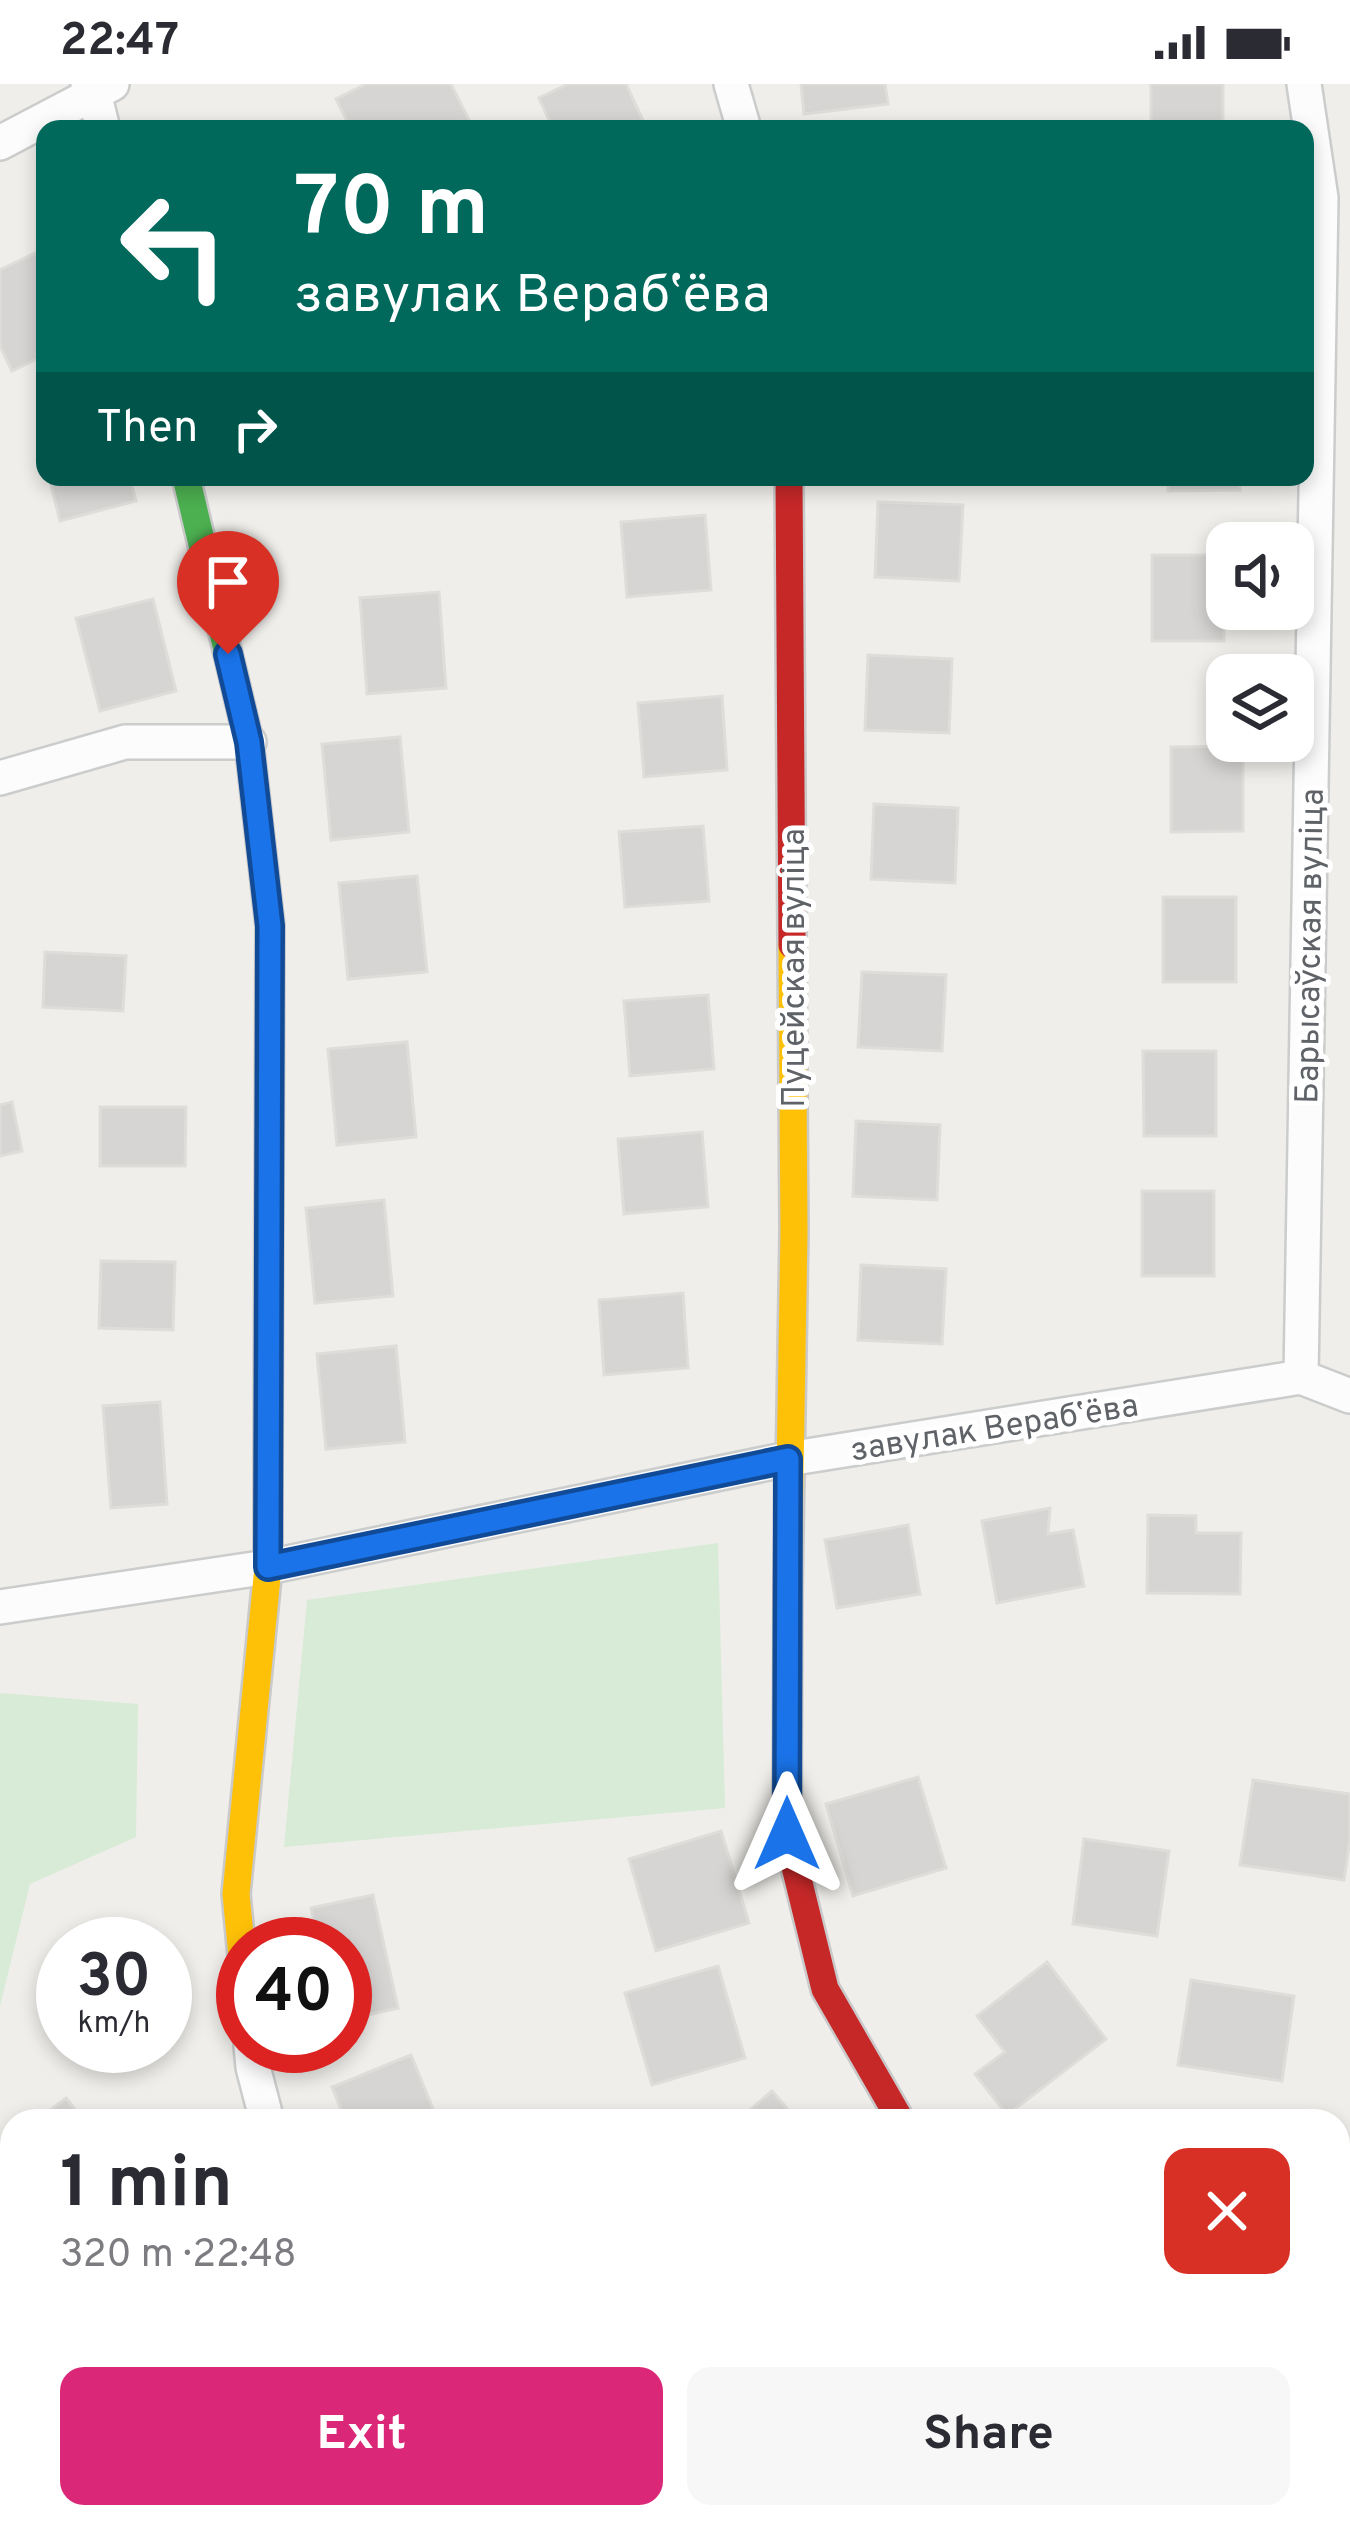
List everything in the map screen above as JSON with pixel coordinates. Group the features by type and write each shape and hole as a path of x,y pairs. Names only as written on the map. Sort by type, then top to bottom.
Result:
{"street":[{"path":"731,84 742,120"},
{"name":"Барысаўская вуліца","path":"1304,84 1309,120"},
{"path":"40,120 98,87 102,120"},
{"path":"0,143 36,122"},
{"name":"Барысаўская вуліца","path":"1300,1377 1321,198 1314,151"},
{"path":"187,486 249,742 270,926 268,1567 236,1894 238,1917"},
{"name":"Пуцейская вуліца","path":"789,486 794,1232 787,1834 825,1989 894,2109"},
{"path":"0,778 125,742 249,742"},
{"name":"завулак Верабʼёва","path":"0,1607 268,1567 788,1459 1300,1377 1350,1396"},
{"path":"255,2073 264,2109"}],"green space":[{"path":"718,1543 725,1808 284,1847 307,1600"},
{"path":"0,1693 138,1704 136,1837 30,1884 0,2006"}],"building":[{"path":"366,84 451,84 469,120 346,120 336,99"},
{"path":"568,84 626,84 643,120 549,120 539,98"},
{"path":"801,84 885,84 888,104 804,114"},
{"path":"1151,84 1223,84 1223,120 1151,120"},
{"path":"36,252 36,359 12,371 0,346 0,270"},
{"path":"51,486 132,486 136,501 60,521"},
{"path":"1168,486 1240,486 1240,490 1168,491"},
{"path":"878,502 963,505 959,581 875,577"},
{"path":"705,515 711,590 627,597 621,522"},
{"path":"1152,555 1206,555 1206,630 1224,630 1224,641 1152,641"},
{"path":"439,592 446,688 367,694 360,598"},
{"path":"153,599 176,691 100,711 76,618"},
{"path":"868,655 952,659 949,733 865,730"},
{"path":"722,696 727,770 644,777 638,703"},
{"path":"400,737 409,832 331,840 322,744"},
{"path":"1171,747 1206,747 1206,762 1243,762 1243,831 1171,832"},
{"path":"874,804 958,808 955,883 871,879"},
{"path":"703,826 709,901 625,907 619,832"},
{"path":"417,876 427,972 348,979 339,883"},
{"path":"1163,897 1236,897 1236,982 1163,982"},
{"path":"45,952 126,956 123,1011 43,1007"},
{"path":"862,972 946,975 942,1051 858,1047"},
{"path":"708,995 714,1069 630,1076 624,1001"},
{"path":"407,1042 416,1137 337,1145 328,1049"},
{"path":"1143,1051 1216,1051 1216,1136 1144,1136"},
{"path":"12,1102 22,1151 0,1156 0,1105"},
{"path":"100,1107 186,1107 185,1166 100,1166"},
{"path":"856,1121 940,1125 937,1200 853,1196"},
{"path":"702,1132 708,1207 624,1214 618,1139"},
{"path":"1142,1191 1214,1191 1214,1276 1142,1276"},
{"path":"384,1200 393,1296 315,1303 306,1208"},
{"path":"101,1261 175,1262 173,1330 99,1328"},
{"path":"861,1265 946,1269 942,1344 858,1340"},
{"path":"683,1293 688,1368 604,1375 599,1300"},
{"path":"396,1346 405,1442 326,1449 317,1354"},
{"path":"160,1402 167,1504 111,1508 103,1406"},
{"path":"1050,1508 1048,1534 1073,1530 1084,1586 997,1603 982,1521"},
{"path":"1148,1515 1196,1516 1196,1533 1241,1533 1240,1594 1147,1593"},
{"path":"908,1525 920,1594 837,1608 825,1540"},
{"path":"918,1777 946,1868 853,1896 826,1804"},
{"path":"1253,1780 1350,1794 1344,1880 1240,1865"},
{"path":"721,1831 749,1923 656,1951 629,1859"},
{"path":"1084,1839 1169,1851 1157,1936 1073,1924"},
{"path":"373,1895 398,2008 372,2014 372,1917 313,1917 311,1908"},
{"path":"1047,1962 1106,2039 1015,2109 1002,2109 975,2074 1005,2052 977,2016"},
{"path":"718,1966 745,2058 652,2085 625,1993"},
{"path":"1191,1980 1294,1996 1282,2081 1178,2065"},
{"path":"411,2055 433,2109 341,2109 332,2087"},
{"path":"772,2091 788,2109 751,2109"},
{"path":"66,2098 75,2109 52,2109"}],"traffic: fast":[{"path":"188,486 249,742 270,926 268,1464"}],"traffic: slow":[{"path":"788,1593 794,1232 792,945"},
{"path":"238,1917 236,1894 268,1567 268,1464"}],"traffic: jam":[{"path":"789,486 792,945"},
{"path":"788,1593 787,1834 825,1989 894,2109"}],"route":[{"path":"228,654 249,742 270,926 268,1567 788,1459 787,1834"}]}
